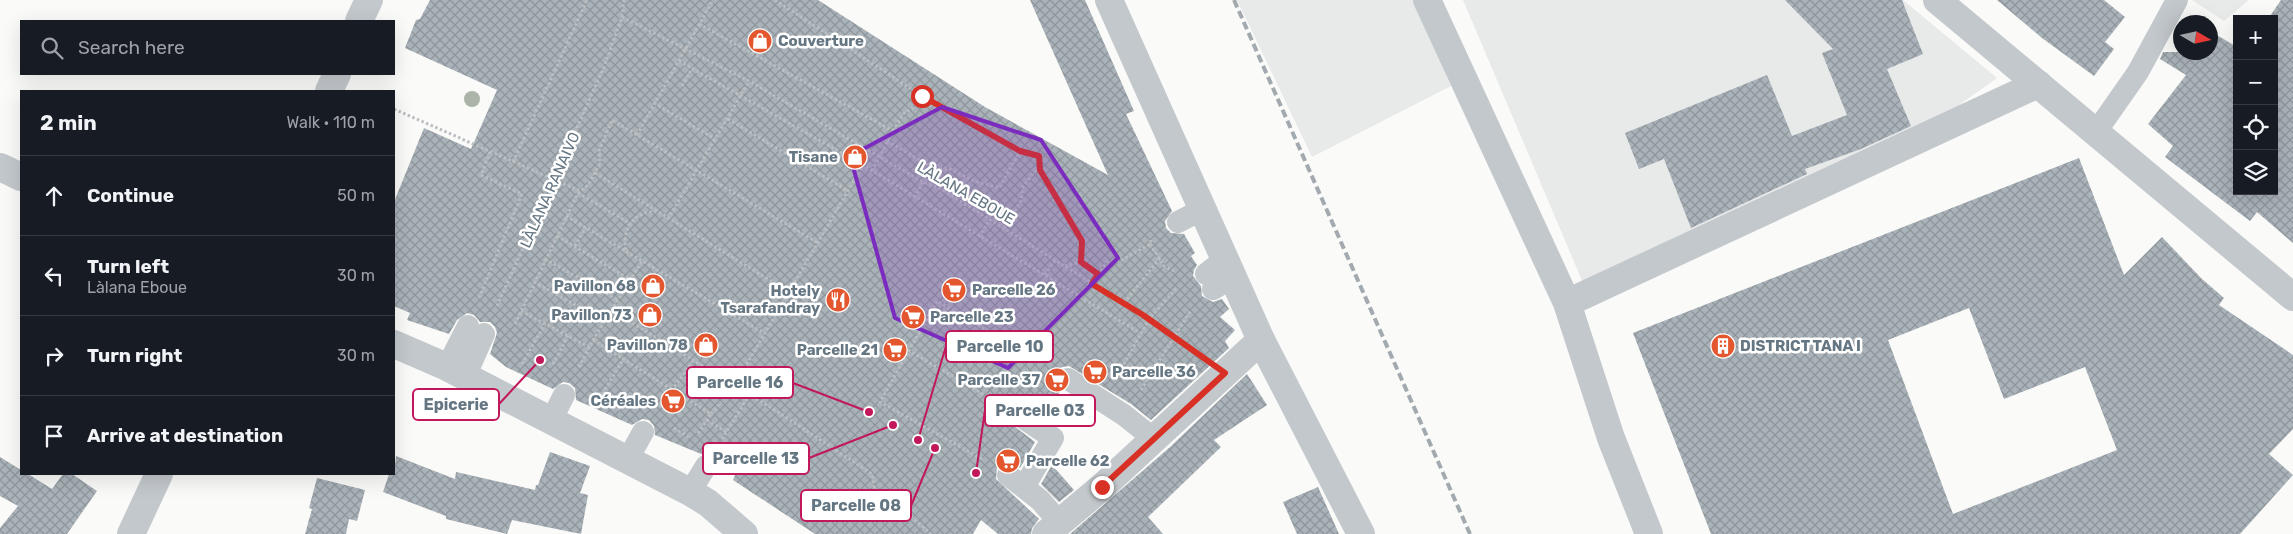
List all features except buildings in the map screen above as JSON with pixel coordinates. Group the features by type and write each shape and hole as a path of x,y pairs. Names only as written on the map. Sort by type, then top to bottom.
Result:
{"street":[{"path":"360,20 369,0"},
{"path":"1109,0 1203,209 1220,275 1262,340 1361,534"},
{"path":"1427,0 1567,303 1611,438 1649,534"},
{"path":"1938,0 2293,297"},
{"path":"329,90 337,75"},
{"path":"1567,303 2038,84"},
{"path":"0,167 20,177"},
{"path":"1053,528 1262,340"},
{"path":"395,344 552,419 690,492 708,503 744,534"},
{"path":"131,534 159,475"}],"lane":[{"path":"2096,132 2138,72 2177,0"},
{"path":"1178,222 1203,209"},
{"path":"456,372 476,330"},
{"path":"1059,373 1124,415 1154,438"},
{"path":"552,419 564,395"},
{"path":"1020,416 1053,438 1016,481 1052,512 1053,528"},
{"path":"628,459 643,432"},
{"path":"690,492 706,466"}],"path":[{"path":"513,162 587,0"},
{"name":"LÀLANA RANAIVO","path":"476,330 555,180 604,67 622,17 624,0"},
{"path":"637,135 713,0"},
{"path":"775,0 922,96 1020,151 1039,156 1040,170 1082,241 1081,262"},
{"name":"LÀLANA EBOUE","path":"622,17 749,81 923,182 940,188 1124,303 1225,373"},
{"path":"699,24 893,131"},
{"path":"679,61 863,165 979,237 1140,332"},
{"path":"682,86 692,69"},
{"path":"668,219 749,81"},
{"path":"872,171 887,141 905,112 910,111 922,96"},
{"path":"654,103 715,140"},
{"path":"395,109 555,180 579,192 630,224"},
{"path":"728,119 848,191"},
{"path":"513,328 566,216 579,192 588,185 600,163 599,151 612,120 818,242"},
{"path":"887,141 935,169 948,168 974,181 999,188 1020,151"},
{"path":"476,330 522,194 481,175 490,152"},
{"path":"734,386 863,165"},
{"path":"1004,228 1021,200 1024,187 1034,172 1040,170"},
{"path":"595,173 656,212 790,292"},
{"path":"915,198 923,182"},
{"path":"626,250 625,240 630,224 641,213 656,212"},
{"path":"566,216 764,333"},
{"path":"979,237 990,219"},
{"path":"575,246 586,227"},
{"path":"556,236 631,280"},
{"path":"1092,284 1107,262 1122,260 1150,244 1166,269 1175,271"},
{"path":"1124,303 1160,258"},
{"path":"545,259 618,300"},
{"path":"1045,275 1056,259"},
{"path":"521,311 589,347 642,261"},
{"path":"1064,266 1081,262 1098,274"},
{"path":"1102,400 1138,340 1140,332 1148,319 1177,288 1187,290 1220,275"},
{"path":"534,282 604,321"},
{"path":"983,460 880,402 937,301 1059,373"},
{"path":"612,310 778,412 872,474 875,492 902,509 931,534"},
{"path":"515,360 522,364 545,324"},
{"path":"551,368 568,336"},
{"path":"1124,415 1174,337"},
{"path":"593,340 711,414"},
{"path":"908,350 1020,416"},
{"path":"600,398 624,358"},
{"path":"659,409 693,360"},
{"path":"590,392 624,412"},
{"path":"706,466 749,395"},
{"path":"670,426 694,440 721,402"},
{"path":"707,420 726,432"}],"highlighted area":[{"path":"942,107 1041,140 1118,258 1008,368 895,318 850,156"}],"shaded area":[{"path":"1237,0 1415,0 1451,86 1312,157"},
{"path":"1463,0 1903,0 1997,78 1896,150 1583,283"},
{"path":"2192,0 2249,0 2224,21 2218,15 2215,15"}],"railway":[{"path":"1234,0 1470,534"}],"place":[{"name":"Couverture","path":"760,41"},
{"name":"Tisane","path":"855,157"},
{"name":"Pavillon 68","path":"653,286"},
{"name":"Parcelle 26","path":"954,290"},
{"name":"Hotely Tsarafandray","path":"838,300"},
{"name":"Pavillon 73","path":"650,315"},
{"name":"Parcelle 23","path":"913,317"},
{"name":"Pavillon 78","path":"706,345"},
{"name":"DISTRICT TANA I","path":"1723,346"},
{"name":"Parcelle 21","path":"895,350"},
{"name":"Epicerie","path":"540,360"},
{"name":"Parcelle 36","path":"1095,372"},
{"name":"Parcelle 37","path":"1057,380"},
{"name":"Céréales","path":"673,401"},
{"name":"Parcelle 16","path":"869,412"},
{"name":"Parcelle 13","path":"893,425"},
{"name":"Parcelle 10","path":"918,440"},
{"name":"Parcelle 08","path":"935,448"},
{"name":"Parcelle 62","path":"1008,461"},
{"name":"Parcelle 03","path":"976,473"}],"route":[{"path":"922,96 1020,151 1039,156 1040,170 1082,241 1081,262 1098,274 1092,284 1143,315 1225,373 1102,487"}]}
